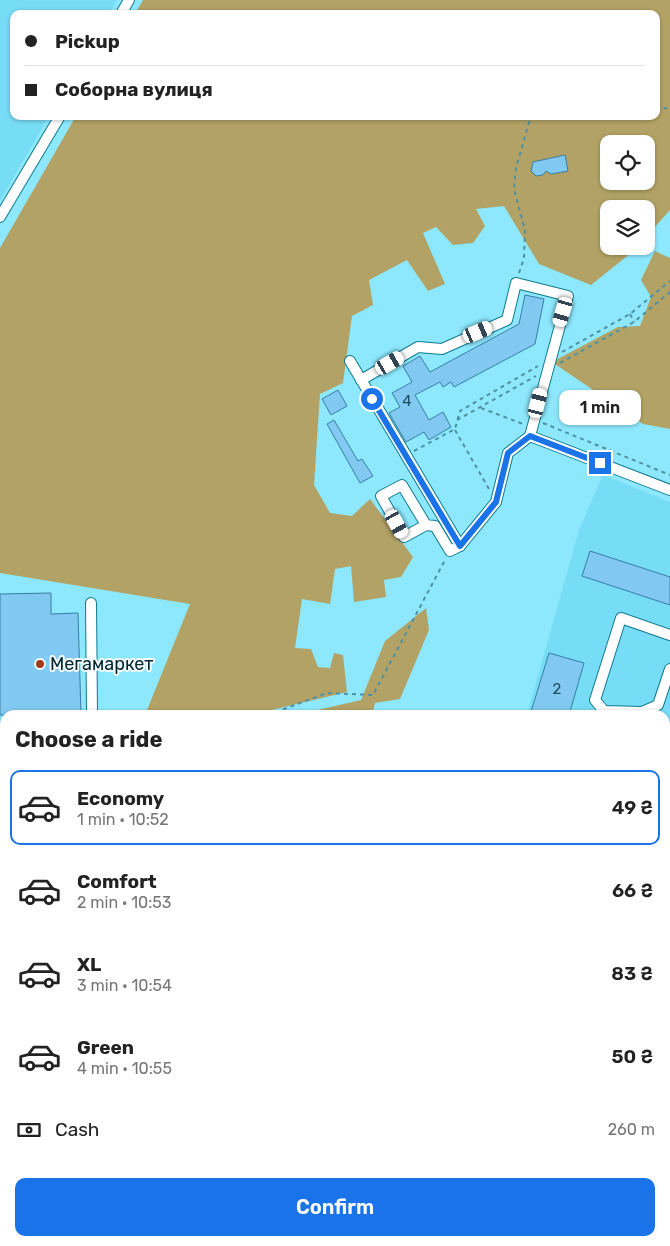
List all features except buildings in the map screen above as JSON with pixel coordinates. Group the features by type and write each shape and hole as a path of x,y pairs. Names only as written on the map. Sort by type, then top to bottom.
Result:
{"street":[{"path":"0,217 58,120"},
{"path":"361,380 418,347 442,350 507,320 516,283 568,296 546,370 532,428 508,453 496,502 460,546 450,551 434,526 426,525 404,537 381,496 402,485 426,525"},
{"path":"350,361 460,546"},
{"path":"532,428 670,490"},
{"path":"91,603 92,710"},
{"path":"603,710 595,700 621,618 670,635"},
{"path":"648,710 658,705 670,669"}],"path":[{"path":"516,283 524,258 525,230 514,189 514,182 530,120"},
{"path":"496,502 455,429 460,411 630,314 670,281"},
{"path":"457,420 634,322 670,292"},
{"path":"630,314 634,322"},
{"path":"480,408 532,428 670,475"},
{"path":"406,455 455,429"},
{"path":"281,710 327,693 373,695 450,551"}],"shaded area":[{"path":"0,0 117,0 111,10 10,10 10,120 47,120 0,201"},
{"path":"143,0 670,0 670,210 655,227 655,200 600,200 600,255 628,255 591,285 539,264 504,206 476,209 485,226 473,243 453,245 436,227 423,233 445,284 428,291 407,260 369,280 373,305 352,316 343,383 320,394 314,485 330,513 352,516 370,499 413,557 401,577 384,580 386,597 354,602 351,566 335,569 330,604 302,599 295,648 311,649 318,667 330,668 334,653 343,655 347,692 272,710 147,710 190,604 0,573 0,248 74,120 660,120 660,10 137,10"},
{"path":"655,251 670,258 670,429 643,424 552,362 618,327 640,326 651,297 641,280 653,255 655,255"},
{"path":"603,475 670,502 670,710 528,710 579,530"},
{"path":"426,608 429,630 400,699 375,703 373,710 318,710 361,700 385,641"}],"place":[{"name":"Мегамаркет","path":"40,664"}],"route":[{"path":"372,399 460,546 496,502 508,453 530,436 600,463"}]}
